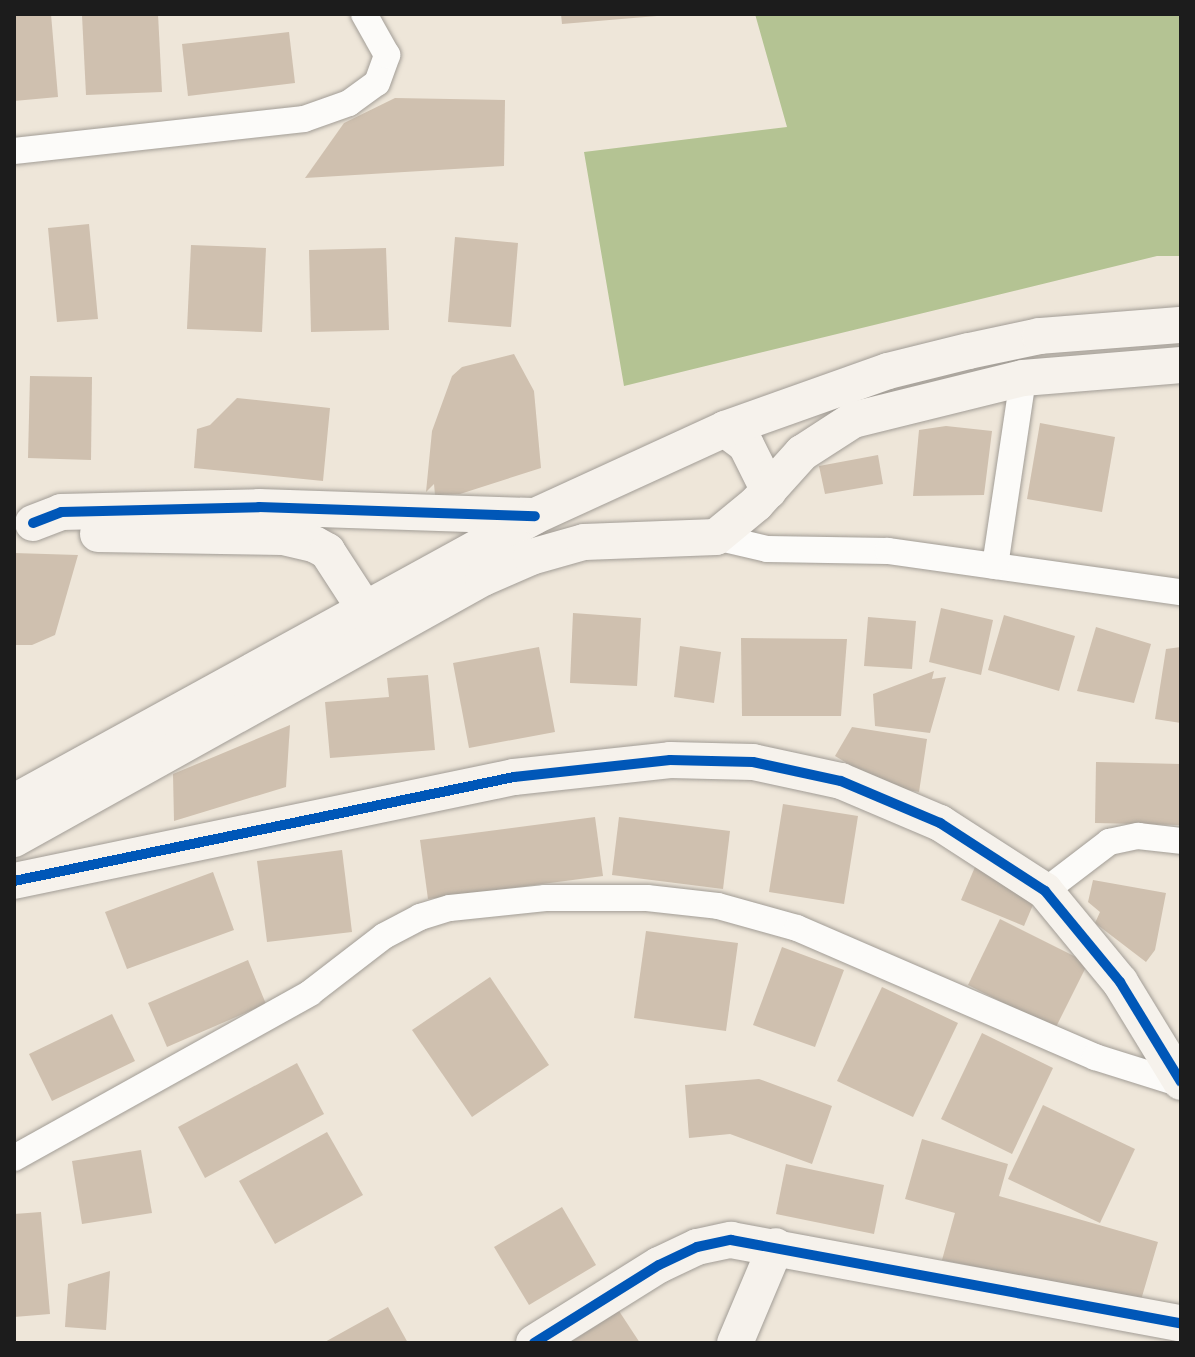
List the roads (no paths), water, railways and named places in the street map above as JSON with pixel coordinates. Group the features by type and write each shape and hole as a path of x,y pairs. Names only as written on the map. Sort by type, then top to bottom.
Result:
{"street":[{"path":"14,151 304,119 349,103 377,83 387,55 364,14"},
{"path":"14,802 535,516 725,429 888,371 969,351 1040,336 1181,325"},
{"path":"716,537 769,491 802,453 853,420 1023,378 1181,365"},
{"path":"995,566 1023,378"},
{"path":"725,429 746,445 769,491"},
{"path":"24,523 61,512 259,507 535,516"},
{"path":"24,523 66,534 283,537 314,544 327,551 364,608"},
{"path":"14,839 483,578 531,557 584,542 716,537 738,546 888,551 1181,592"},
{"path":"14,881 143,850 514,777 670,760 753,762 841,781 940,823 1045,891 1120,982 1181,1083"},
{"path":"1045,891 1109,842 1138,836 1181,841"},
{"path":"14,1158 310,993 384,936 420,917 450,908 545,898 647,898 718,906 797,928 1095,1057 1181,1083"},
{"path":"534,1343 659,1265 697,1247 731,1240 1181,1323"},
{"path":"735,1343 776,1246"}]}
